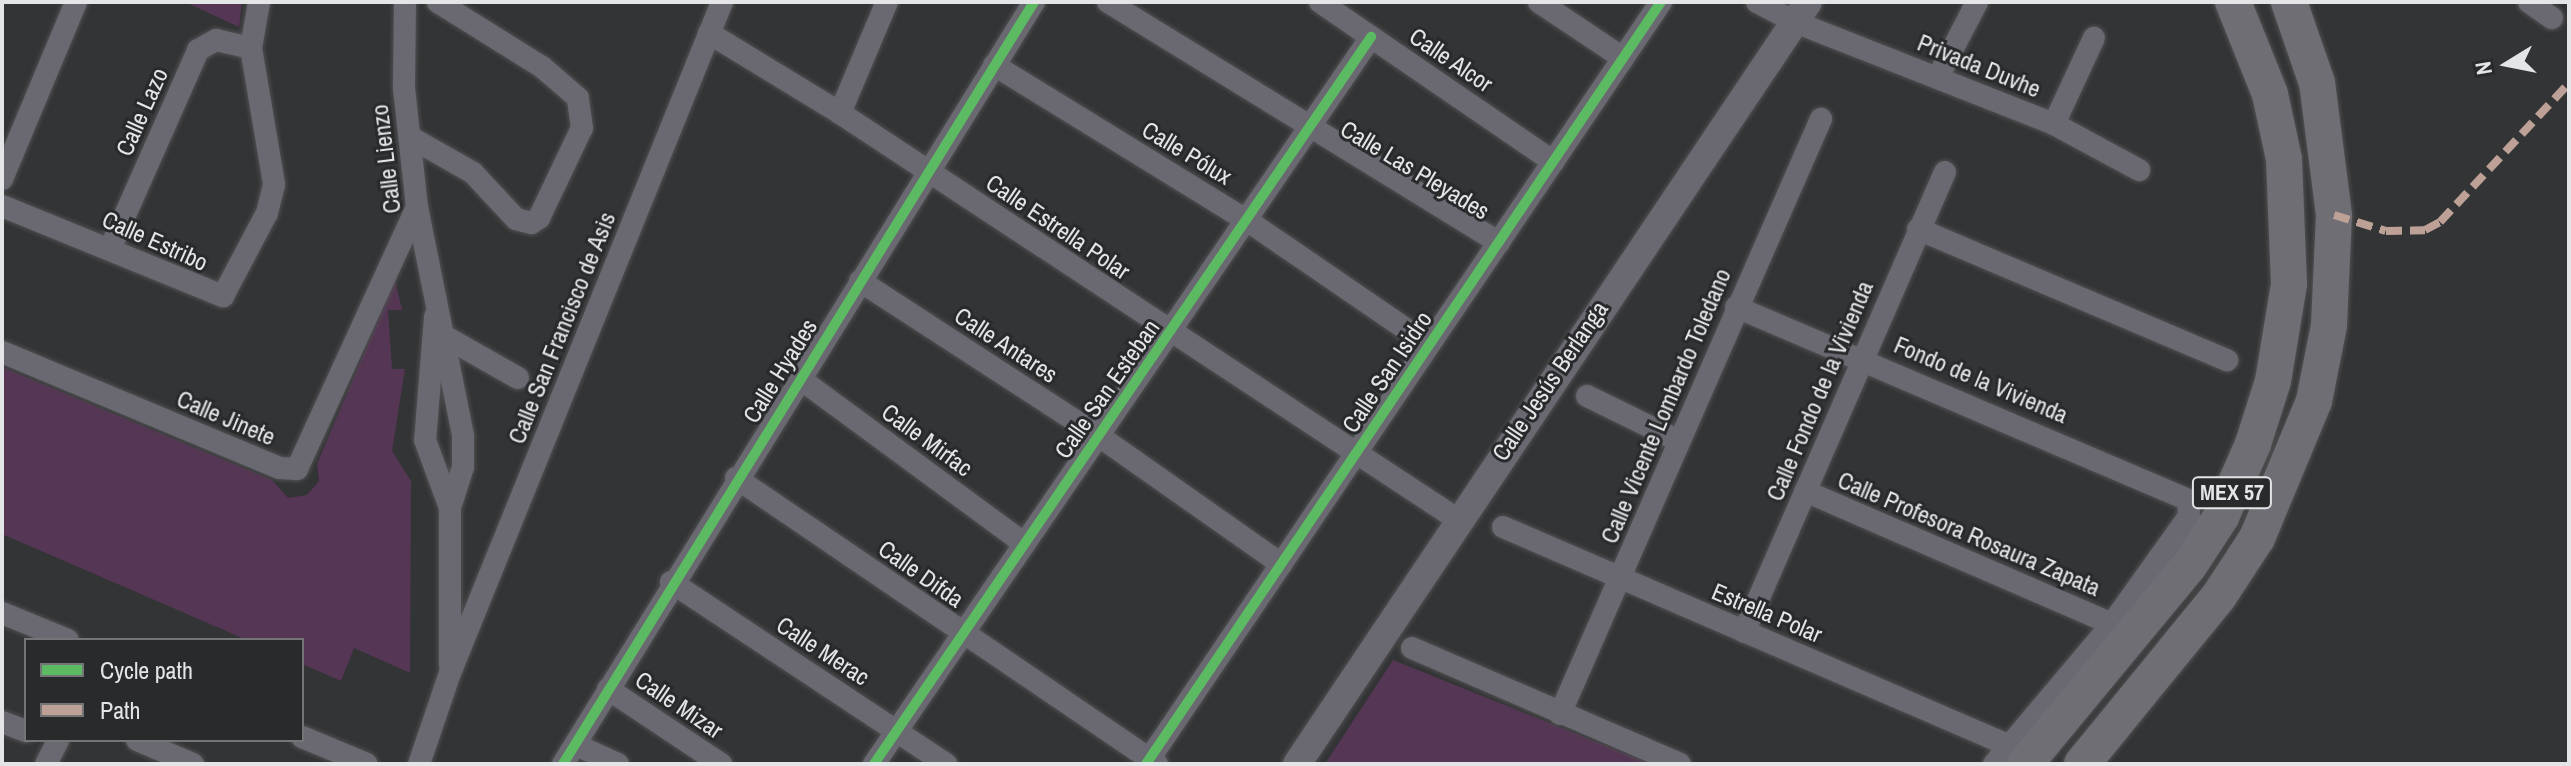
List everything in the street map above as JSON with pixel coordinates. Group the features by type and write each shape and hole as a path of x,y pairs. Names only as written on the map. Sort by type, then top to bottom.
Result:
{"highway":[{"name":"MEX 57","path":"2017,755 2189,566 2221,517 2253,444 2273,381 2289,284 2284,159 2270,94 2233,2"},
{"name":"MEX 57","path":"2082,764 2219,596 2257,538 2291,466 2314,401 2329,325 2334,215 2329,155 2317,83 2289,2"}],"street":[{"path":"2,179 76,2"},
{"name":"Calle Estribo","path":"2,206 214,295 230,289 274,184 251,48 259,2"},
{"name":"Calle Lienzo","path":"405,2 404,88 417,207 437,325 463,436 463,467 450,508 450,673"},
{"path":"410,137 465,166 516,219 531,223 539,218 582,128 583,107 554,77 438,2"},
{"name":"Calle San Francisco de Asis","path":"419,764 450,673 722,2"},
{"path":"840,113 887,2"},
{"name":"Calle Hyades","path":"570,755 671,582 1034,2"},
{"name":"Calle Las Pleyades","path":"1108,2 1310,130 1499,243"},
{"name":"Calle Alcor","path":"1320,2 1554,162"},
{"path":"1539,2 1623,58"},
{"name":"Calle San Isidro","path":"1151,762 1661,2"},
{"name":"Privada Duvhe","path":"1757,2 1801,12 1938,77 2054,124 2139,170"},
{"path":"1938,77 1977,2"},
{"path":"2529,2 2552,18"},
{"name":"Calle Jesús Berlanga","path":"1297,764 1457,519 1801,12"},
{"name":"Calle Estrella Polar","path":"709,33 840,113 1354,456 1457,519"},
{"name":"Calle San Esteban","path":"874,764 1371,37"},
{"path":"2054,124 2094,38"},
{"name":"Calle Lazo","path":"110,249 198,50 216,40 251,48"},
{"name":"Calle Pólux","path":"994,65 1248,221 1429,345"},
{"name":"Calle Vicente Lombardo Toledano","path":"1560,714 1821,119"},
{"name":"Calle Fondo de la Vivienda","path":"1744,632 1945,172"},
{"name":"Calle Jinete","path":"2,352 279,468 297,469 417,207"},
{"path":"1918,229 2227,360"},
{"name":"Calle Antares","path":"860,281 1099,436 1281,564"},
{"name":"Fondo de la Vivienda","path":"1736,307 1863,358 2181,495 2190,506 2189,516 2112,624"},
{"path":"437,325 518,378"},
{"name":"Calle Lienzo","path":"437,325 425,440 450,508"},
{"name":"Calle Mirfac","path":"799,378 1025,544"},
{"path":"1587,396 1679,441"},
{"name":"Calle Difda","path":"736,478 1151,762"},
{"name":"Calle Profesora Rosaura Zapata","path":"1805,491 2112,624"},
{"name":"Estrella Polar","path":"1503,527 2017,755"},
{"name":"Calle Merac","path":"671,582 946,764"},
{"path":"2,613 63,638"},
{"path":"1994,764 2017,755 2112,624"},
{"path":"1412,648 1680,764"},
{"name":"Calle Mizar","path":"608,689 721,764"},
{"path":"2,722 24,730"},
{"path":"304,738 367,764"},
{"path":"46,764 54,742"},
{"path":"142,742 193,764"},
{"path":"570,755 618,764"}],"shaded area":[{"path":"185,2 242,2 239,27"},
{"path":"395,280 402,310 388,310 392,369 405,369 392,451 411,481 410,673 354,648 341,681 304,665 304,638 242,638 2,534 2,367 272,480 288,498 307,495 319,481 317,464"},
{"path":"1393,660 1651,764 1325,764"}],"marked path":[{"path":"2334,215 2386,231 2425,230 2440,222 2569,83"}],"cycle path":[{"path":"563,764 1034,2"},
{"path":"1146,764 1661,2"},
{"path":"874,764 1371,37"}]}
